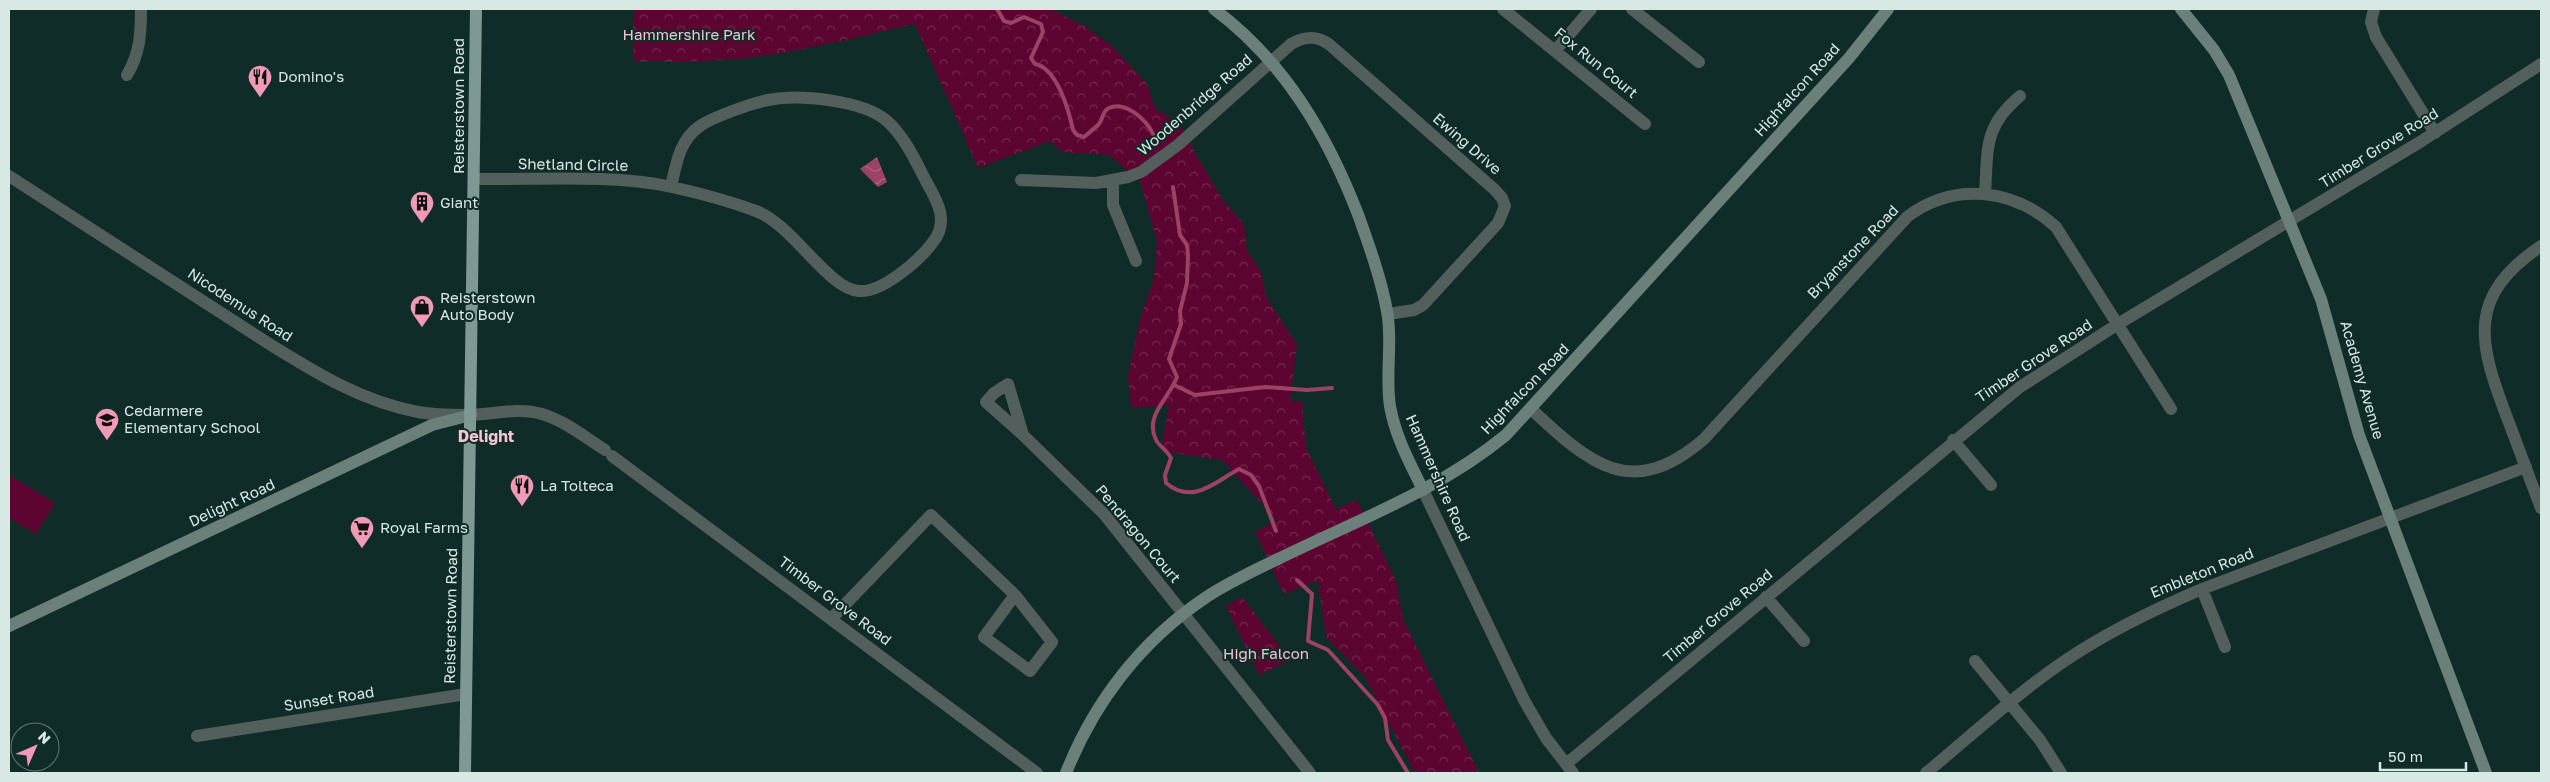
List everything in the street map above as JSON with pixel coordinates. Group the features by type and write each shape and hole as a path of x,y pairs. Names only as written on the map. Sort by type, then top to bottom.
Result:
{"main road":[{"name":"Reisterstown Road","path":"465,773 476,9"}],"street":[{"path":"127,75 135,62 141,43 141,9"},
{"name":"Hammershire Road","path":"1214,9 1243,33 1271,61 1309,111 1339,168 1374,259 1388,314 1390,404 1399,439 1524,700 1546,738 1570,769"},
{"name":"Fox Run Court","path":"1503,9 1644,124"},
{"path":"1554,51 1591,9"},
{"path":"1632,9 1699,62"},
{"name":"Highfalcon Road","path":"1066,773 1085,731 1116,682 1157,636 1183,614 1232,582 1423,490 1457,472 1481,456 1531,409 1842,65 1888,9"},
{"name":"Academy Avenue","path":"2181,9 2214,50 2229,75 2321,299 2359,435 2486,773"},
{"path":"2374,9 2371,22 2376,38 2435,133"},
{"name":"Ewing Drive","path":"1271,61 1299,40 1316,37 1323,40 1502,198 1505,206 1498,223 1423,305 1414,310 1388,314"},
{"name":"Woodenbridge Road","path":"1021,180 1077,184 1113,181 1141,172 1164,156 1271,61"},
{"name":"Timber Grove Road","path":"1570,769 1766,597 1953,440 2020,387 2118,324 2435,133 2541,64"},
{"path":"1985,194 1988,142 1991,130 2006,107 2020,96"},
{"name":"Shetland Circle","path":"475,179 615,181 671,187 757,211 774,220 839,283 850,290 861,292 884,284 921,257 939,233 942,222 936,198 900,136 888,122 874,112 855,104 769,100 751,105 700,126 685,142 680,151 671,187"},
{"name":"Nicodemus Road","path":"9,176 338,385 361,396 420,413 471,415"},
{"path":"1113,181 1113,205 1136,261"},
{"name":"Bryanstone Road","path":"1531,409 1586,457 1615,470 1647,470 1678,459 1704,439 1908,216 1919,208 1943,198 1962,194 1985,194 2020,202 2056,227 2171,409"},
{"path":"2541,246 2514,267 2498,286 2488,308 2484,341 2493,381 2541,508"},
{"name":"Timber Grove Road","path":"471,415 526,411 540,414 564,424 608,453 1038,773"},
{"name":"Delight Road","path":"9,626 432,425 471,415"},
{"name":"Pendragon Court","path":"1023,435 1104,514 1310,773"},
{"path":"1953,440 1991,485"},
{"name":"Embleton Road","path":"1926,773 2010,703 2065,661 2152,611 2202,589 2526,467"},
{"path":"832,618 931,515 1015,595 1052,642 1030,671 984,637 1015,595"},
{"path":"2202,589 2225,647"},
{"path":"1766,597 1804,641"},
{"path":"1975,662 2040,740 2061,773"},
{"name":"Sunset Road","path":"197,736 466,694"}],"green space":[{"name":"Hammershire Park","path":"633,9 1051,9 1086,27 1113,47 1147,84 1155,108 1178,123 1222,199 1244,224 1247,251 1260,270 1267,299 1297,344 1290,402 1302,402 1306,448 1336,509 1357,500 1396,581 1403,619 1479,773 1415,773 1365,677 1326,637 1318,580 1284,594 1255,532 1277,520 1222,460 1161,451 1169,405 1131,408 1128,376 1140,319 1154,278 1157,241 1138,174 1131,174 1109,155 1063,152 1050,141 978,168 915,24 815,47 754,57 709,61 633,62"},
{"path":"9,475 55,503 36,534 9,518"},
{"name":"High Falcon","path":"1242,597 1283,650 1288,661 1259,675 1226,606"}],"water":[{"path":"877,157 887,182 878,187 860,169"}],"waterway":[{"path":"997,9 1004,21 1011,23 1024,17 1041,24 1043,32 1031,58 1035,64 1043,67 1050,73 1056,82 1065,102 1073,130 1077,135 1084,137 1099,124 1107,109 1116,106 1129,109 1135,113 1146,123 1153,134"},
{"path":"1173,187 1180,235 1187,245 1188,255 1187,283 1180,311 1181,324 1169,359 1177,377 1159,407 1153,423 1156,440 1171,458 1165,475 1166,483 1176,489 1195,492 1213,485 1239,469 1251,475 1259,486 1276,531"},
{"path":"1174,385 1195,395 1265,387 1307,390 1332,388"},
{"path":"1297,580 1312,594 1308,641 1328,650 1378,705 1385,718 1388,740 1408,773"}],"place":[{"name":"Domino's","path":"260,98"},
{"name":"Giant","path":"422,224"},
{"name":"Reisterstown Auto Body","path":"422,328"},
{"name":"Cedarmere Elementary School","path":"107,441"},
{"name":"La Tolteca","path":"522,507"},
{"name":"Royal Farms","path":"362,549"}],"district":[{"name":"Delight","path":"486,436"}]}
